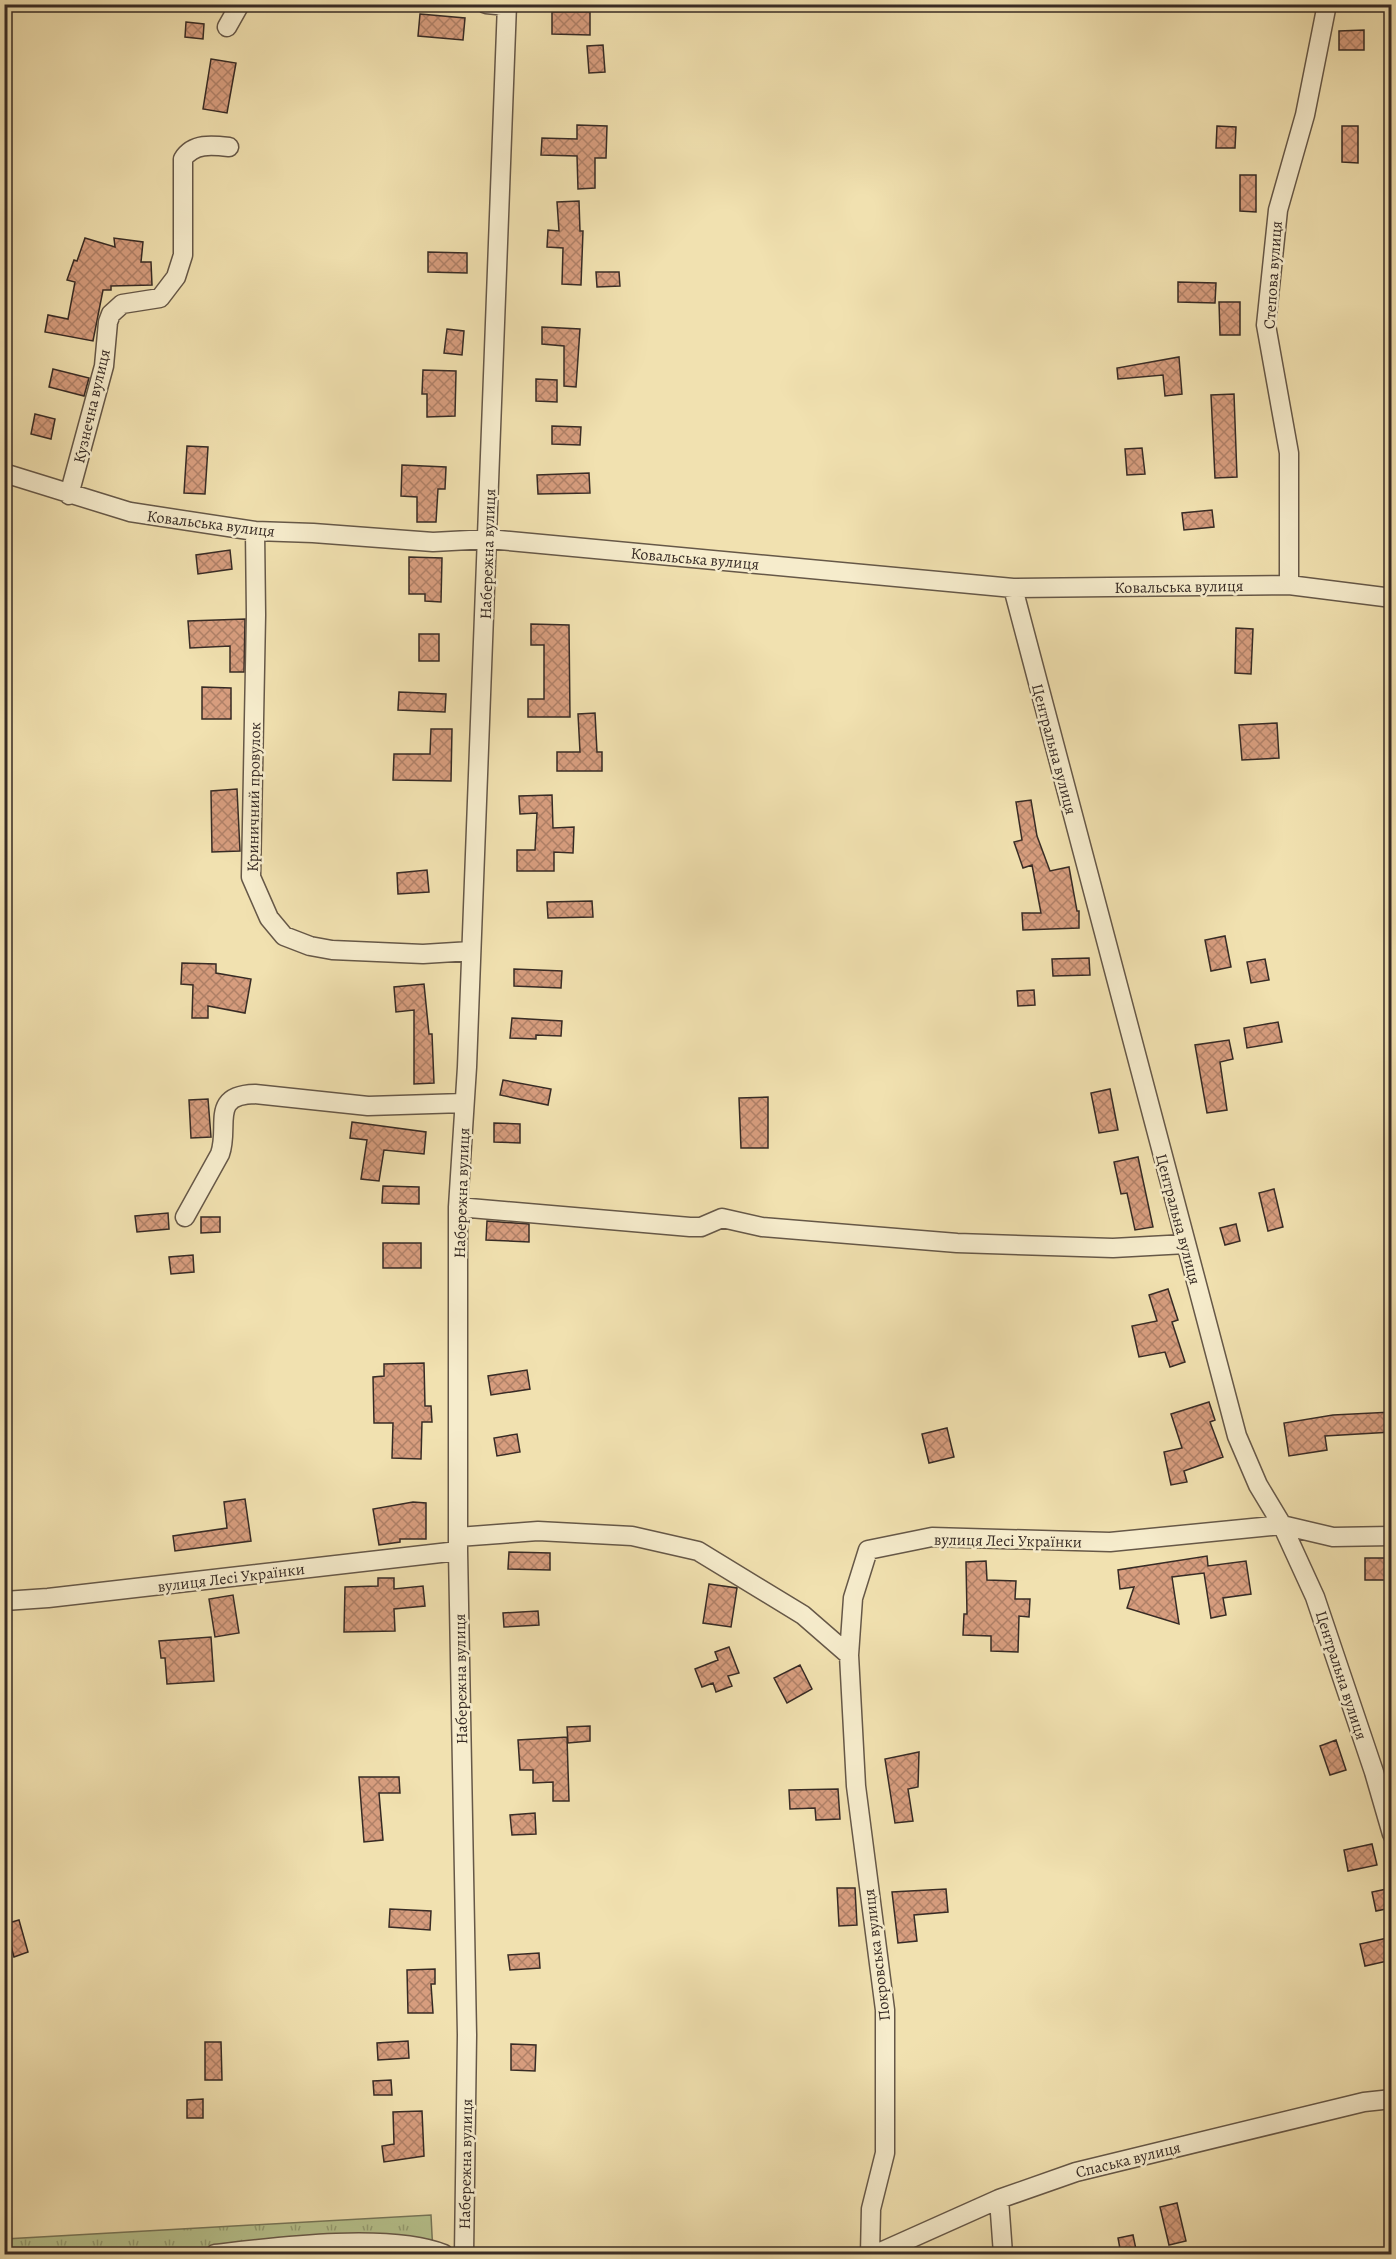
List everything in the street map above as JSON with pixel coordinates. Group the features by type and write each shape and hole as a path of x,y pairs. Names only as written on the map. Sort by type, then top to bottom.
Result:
{"street":[{"path":"226,27 240,4"},
{"name":"Набережна вулиця","path":"464,2254 467,2035 458,1544 458,1207 488,539 507,5 486,4"},
{"name":"Степова вулиця","path":"1289,585 1289,453 1266,325 1278,210 1305,115 1327,4"},
{"name":"Кузнечна вулиця","path":"69,495 104,366 108,322 111,314 122,304 160,298 172,285 183,255 183,159 192,149 212,146 229,147"},
{"name":"Ковальська вулиця","path":"4,473 130,512 255,531 433,542 488,539 1013,588 1289,585 1392,598"},
{"name":"Криничний провулок","path":"255,531 256,615 251,878 269,918 284,936 309,946 332,950 423,954 471,951"},
{"name":"Центральна вулиця","path":"1013,588 1236,1436 1258,1485 1282,1525 1315,1597 1374,1772 1392,1834"},
{"name":"Набережна вулиця","path":"185,1217 220,1154 224,1143 222,1117 227,1105 240,1094 368,1106 464,1103"},
{"path":"458,1207 690,1227 701,1227 722,1218 762,1227 957,1244 1113,1248 1186,1244"},
{"name":"вулиця Лесі Українки","path":"849,1655 853,1598 868,1550 932,1537 1110,1542 1282,1525 1333,1537 1392,1536"},
{"name":"вулиця Лесі Українки","path":"4,1600 48,1598 458,1544 538,1531 632,1536 698,1551 803,1614 849,1655"},
{"name":"Покровська вулиця","path":"849,1655 856,1786 885,2010 885,2153 871,2209 870,2254"},
{"name":"Спаська вулиця","path":"876,2254 999,2199 1076,2172 1364,2102 1392,2099"},
{"path":"999,2199 1003,2254"},
{"path":"215,2254 314,2245 404,2244 444,2254"}],"green space":[{"path":"431,2215 433,2254 5,2254 5,2239"}],"building":[{"path":"552,12 590,12 590,35 552,34"},
{"path":"420,14 465,18 463,40 418,36"},
{"path":"186,22 204,24 203,39 185,37"},
{"path":"1364,30 1364,50 1339,50 1339,31"},
{"path":"603,45 605,72 589,73 587,46"},
{"path":"211,59 236,63 227,113 203,109"},
{"path":"577,125 607,126 606,158 595,158 595,188 578,189 577,156 541,155 542,138 577,139"},
{"path":"1217,126 1236,127 1235,148 1216,148"},
{"path":"1342,126 1358,126 1358,163 1342,162"},
{"path":"1240,175 1256,175 1256,212 1240,211"},
{"path":"579,201 580,231 583,231 581,285 562,284 563,248 547,247 548,230 559,231 557,202"},
{"path":"85,238 115,247 114,238 143,242 141,262 151,262 152,285 111,286 111,290 103,290 93,341 45,332 48,315 68,319 75,282 67,280"},
{"path":"428,252 467,253 467,273 428,272"},
{"path":"596,272 619,272 620,286 597,287"},
{"path":"1178,282 1216,283 1215,303 1178,302"},
{"path":"1219,302 1240,302 1240,335 1220,335"},
{"path":"542,327 580,329 576,387 564,386 564,346 542,344"},
{"path":"447,329 464,331 462,355 444,353"},
{"path":"1179,357 1182,394 1165,396 1163,375 1118,379 1117,368"},
{"path":"53,369 89,378 84,396 49,387"},
{"path":"423,370 456,371 455,416 427,417 427,394 422,394"},
{"path":"536,379 557,380 557,402 536,401"},
{"path":"1234,394 1237,477 1215,478 1211,395"},
{"path":"35,414 55,419 51,439 31,434"},
{"path":"552,426 581,427 580,445 552,444"},
{"path":"187,446 208,447 205,494 184,493"},
{"path":"1142,448 1145,474 1127,475 1125,449"},
{"path":"402,465 446,467 445,489 438,489 436,522 417,522 417,497 401,496"},
{"path":"589,473 590,493 538,494 537,475"},
{"path":"1212,510 1214,527 1184,530 1182,513"},
{"path":"230,550 232,569 198,574 196,555"},
{"path":"409,557 442,558 441,602 425,601 425,594 409,594"},
{"path":"245,619 244,672 230,672 230,646 190,648 188,621"},
{"path":"531,624 569,625 570,717 528,717 528,699 544,699 544,645 531,645"},
{"path":"1236,628 1253,629 1251,674 1235,673"},
{"path":"419,634 439,634 439,661 419,661"},
{"path":"202,687 231,688 231,719 202,719"},
{"path":"399,692 446,694 445,712 398,710"},
{"path":"595,713 597,752 602,752 602,771 557,771 557,752 580,752 578,714"},
{"path":"1277,723 1279,758 1242,760 1239,725"},
{"path":"431,729 452,729 451,781 393,780 394,754 430,754"},
{"path":"237,789 240,851 212,852 211,791"},
{"path":"552,795 553,828 574,827 573,853 554,852 554,871 517,871 517,850 535,850 537,813 520,814 519,796"},
{"path":"1031,800 1037,836 1050,871 1069,867 1077,911 1079,911 1079,928 1023,930 1022,913 1041,913 1032,865 1023,868 1014,842 1022,840 1016,802"},
{"path":"427,870 429,892 398,894 397,873"},
{"path":"592,901 593,917 548,918 547,902"},
{"path":"1225,936 1231,967 1211,971 1205,940"},
{"path":"1089,958 1090,975 1053,976 1052,959"},
{"path":"1265,959 1269,980 1251,983 1247,962"},
{"path":"182,963 216,964 216,973 251,979 245,1013 208,1006 208,1018 192,1018 193,985 181,984"},
{"path":"514,969 562,971 561,988 514,986"},
{"path":"424,984 429,1034 432,1034 434,1083 414,1084 414,1010 396,1012 394,987"},
{"path":"1034,990 1035,1005 1018,1006 1017,991"},
{"path":"512,1018 562,1021 561,1036 536,1035 536,1039 510,1038"},
{"path":"1278,1022 1282,1042 1247,1048 1244,1028"},
{"path":"1229,1040 1233,1059 1220,1062 1227,1110 1207,1113 1195,1045"},
{"path":"503,1080 551,1089 548,1105 500,1095"},
{"path":"1110,1089 1118,1130 1099,1133 1091,1093"},
{"path":"768,1097 768,1148 741,1148 739,1098"},
{"path":"208,1099 211,1137 191,1138 189,1100"},
{"path":"352,1122 426,1132 424,1154 384,1150 379,1181 361,1179 367,1140 350,1138"},
{"path":"494,1123 520,1124 520,1143 494,1142"},
{"path":"1138,1157 1153,1227 1135,1230 1127,1193 1121,1194 1114,1162"},
{"path":"383,1186 419,1187 419,1204 382,1203"},
{"path":"1274,1189 1283,1227 1268,1231 1259,1193"},
{"path":"168,1213 169,1229 137,1232 135,1216"},
{"path":"201,1217 220,1217 220,1232 201,1233"},
{"path":"487,1221 529,1224 529,1242 486,1240"},
{"path":"1236,1224 1240,1241 1225,1245 1220,1228"},
{"path":"383,1243 421,1243 421,1268 383,1268"},
{"path":"193,1255 194,1272 171,1274 169,1257"},
{"path":"1168,1289 1178,1320 1172,1322 1185,1362 1170,1367 1165,1352 1139,1357 1132,1326 1157,1321 1149,1295"},
{"path":"424,1363 425,1406 431,1406 432,1422 422,1422 421,1459 392,1458 393,1423 374,1423 373,1377 384,1376 384,1364"},
{"path":"527,1370 530,1389 491,1395 488,1376"},
{"path":"1209,1402 1215,1420 1210,1422 1223,1457 1184,1471 1187,1482 1171,1485 1164,1452 1182,1448 1171,1414"},
{"path":"1392,1412 1392,1432 1325,1436 1327,1450 1289,1456 1284,1423 1333,1415"},
{"path":"947,1428 954,1457 929,1463 922,1434"},
{"path":"517,1434 520,1452 497,1456 494,1438"},
{"path":"245,1499 251,1541 175,1551 173,1536 227,1528 224,1502"},
{"path":"413,1502 426,1503 426,1539 400,1539 400,1542 379,1545 373,1509"},
{"path":"509,1552 550,1553 550,1570 508,1569"},
{"path":"1207,1556 1208,1566 1246,1561 1251,1594 1223,1598 1226,1615 1211,1618 1204,1573 1172,1577 1179,1624 1127,1608 1134,1587 1120,1589 1118,1570"},
{"path":"1365,1558 1392,1558 1392,1580 1365,1580"},
{"path":"986,1561 987,1580 1016,1581 1015,1599 1030,1599 1029,1617 1019,1616 1018,1652 991,1651 991,1636 963,1635 964,1614 967,1614 966,1562"},
{"path":"378,1578 394,1578 394,1589 423,1586 425,1606 394,1609 395,1631 344,1632 345,1587 378,1586"},
{"path":"709,1584 737,1588 731,1627 703,1623"},
{"path":"233,1595 239,1633 215,1637 209,1599"},
{"path":"538,1611 539,1625 504,1627 503,1613"},
{"path":"211,1637 214,1681 167,1684 165,1658 161,1658 159,1641"},
{"path":"729,1647 739,1673 728,1676 732,1686 716,1692 713,1683 702,1687 695,1669 718,1660 715,1652"},
{"path":"800,1665 812,1689 787,1703 774,1678"},
{"path":"590,1726 590,1741 568,1743 567,1727"},
{"path":"567,1737 569,1801 553,1801 553,1782 533,1783 533,1770 520,1770 518,1740"},
{"path":"1336,1740 1346,1770 1330,1775 1320,1746"},
{"path":"919,1752 918,1787 908,1789 913,1821 895,1823 885,1759"},
{"path":"359,1777 399,1777 400,1793 379,1793 383,1840 364,1842"},
{"path":"838,1789 840,1819 816,1820 815,1808 790,1809 789,1790"},
{"path":"535,1813 536,1834 512,1835 510,1815"},
{"path":"1372,1844 1377,1865 1348,1871 1344,1850"},
{"path":"837,1888 855,1888 857,1925 839,1926"},
{"path":"946,1889 948,1912 914,1915 917,1941 898,1943 892,1892"},
{"path":"1387,1889 1391,1908 1376,1911 1372,1892"},
{"path":"390,1909 431,1911 430,1930 389,1927"},
{"path":"19,1920 28,1952 14,1957 5,1924"},
{"path":"1392,1937 1392,1960 1365,1966 1360,1944"},
{"path":"539,1953 540,1968 510,1970 508,1955"},
{"path":"435,1969 435,1984 431,1984 433,2013 408,2013 407,1970"},
{"path":"408,2041 409,2058 378,2060 377,2043"},
{"path":"205,2042 221,2042 222,2080 205,2080"},
{"path":"511,2044 536,2045 535,2071 511,2070"},
{"path":"391,2080 392,2095 374,2095 373,2081"},
{"path":"203,2099 203,2118 187,2118 187,2100"},
{"path":"422,2111 424,2156 384,2162 382,2146 394,2144 393,2112"},
{"path":"1177,2203 1186,2241 1169,2245 1160,2207"},
{"path":"1133,2235 1137,2254 1121,2254 1118,2238"}]}
